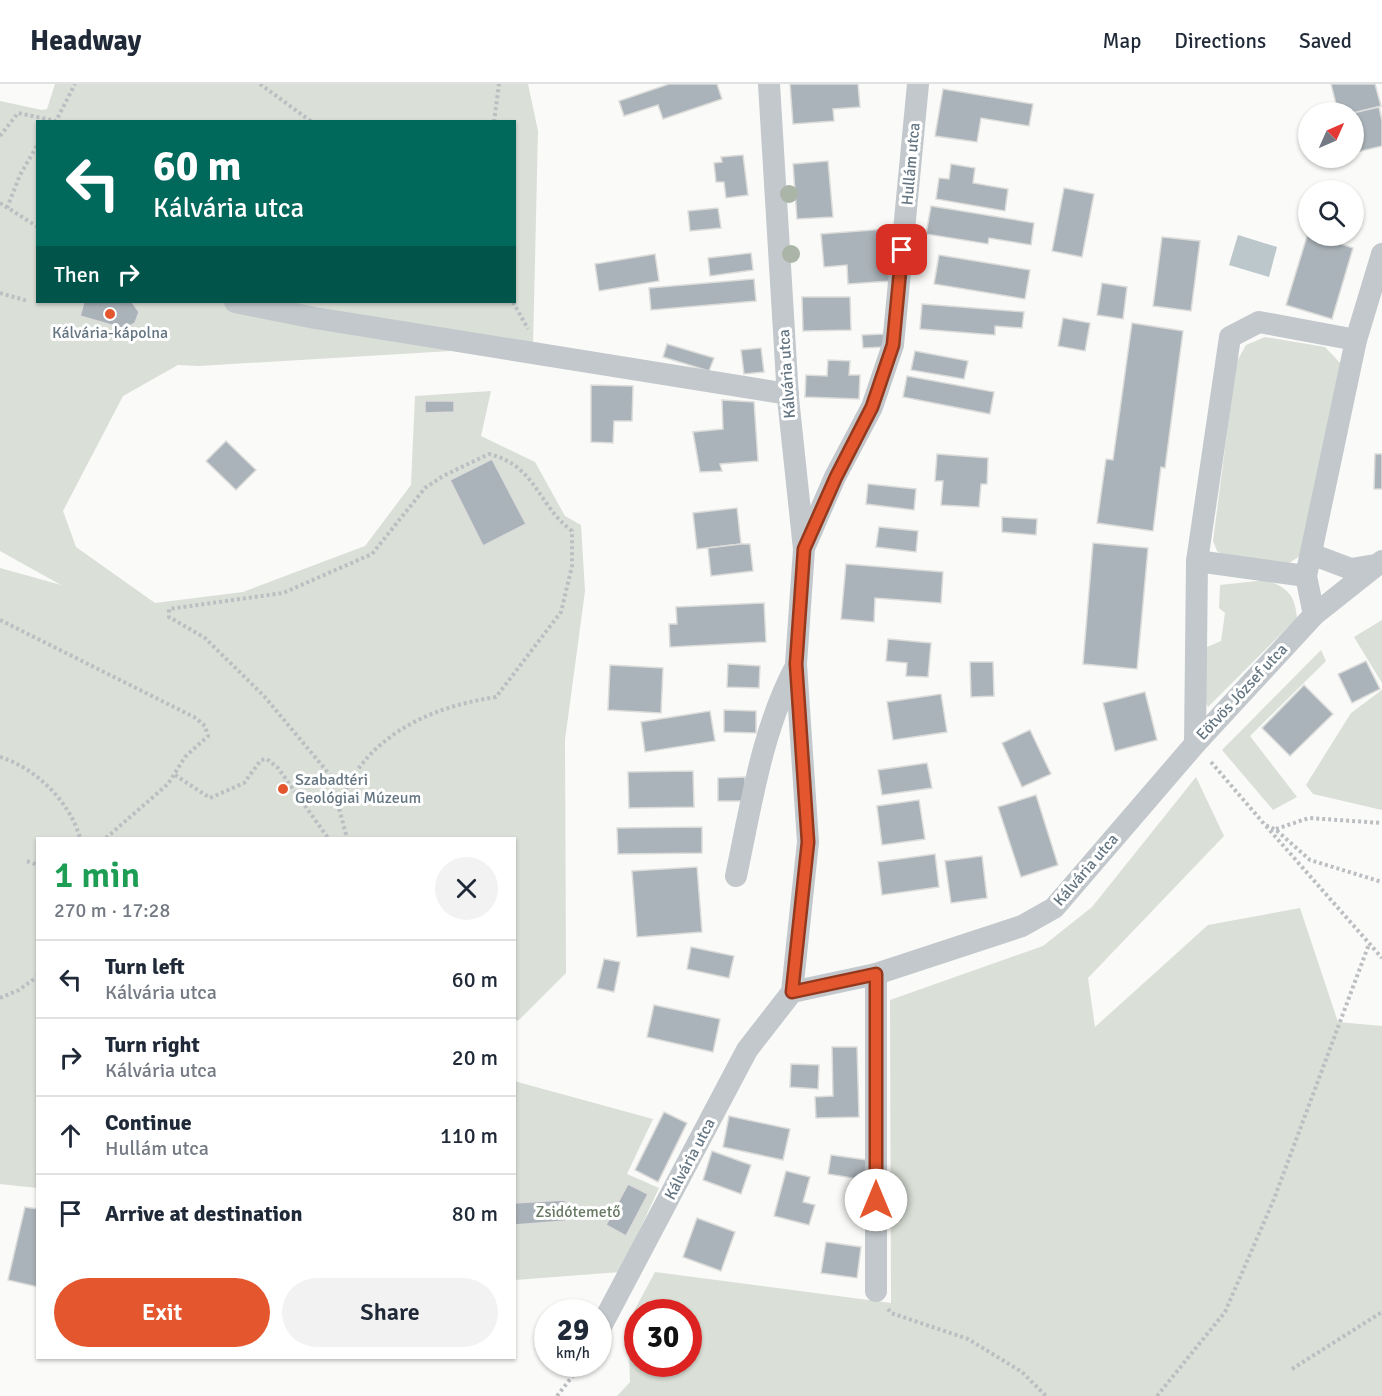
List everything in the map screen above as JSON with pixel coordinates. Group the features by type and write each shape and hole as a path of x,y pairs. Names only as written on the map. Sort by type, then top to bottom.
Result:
{"street":[{"name":"Kálvária utca","path":"612,1306 747,1050 792,992 808,842 796,664 804,549 788,394 770,84"},
{"name":"Hullám utca","path":"804,549 836,477 872,407 893,345 918,84"},
{"path":"1314,615 1306,576 1356,340 1382,254"},
{"path":"240,303 315,318 788,394"},
{"name":"Eötvös József utca","path":"1195,744 1197,561 1230,337 1258,322 1356,340"},
{"path":"1311,554 1351,569 1378,563"},
{"path":"1197,561 1306,576"},
{"name":"Eötvös József utca","path":"1195,744 1314,615 1378,563"},
{"name":"Kálvária utca","path":"736,876 756,785 782,692 796,664"},
{"name":"Kálvária utca","path":"792,992 876,974 1022,926 1054,908 1195,744"},
{"path":"876,974 876,1291"}],"path":[{"path":"57,120 75,84"},
{"path":"260,84 309,120"},
{"path":"494,120 499,84"},
{"path":"0,136 18,113 51,120"},
{"path":"7,208 20,174 36,147"},
{"path":"0,203 36,226"},
{"path":"0,293 28,301"},
{"path":"338,805 356,772 377,747 420,717 465,702 496,697 561,612 572,566 572,531 558,521 527,473 503,458 489,454 443,476 425,488 372,554 283,592 169,609 169,617 206,638 264,696 330,776 347,837"},
{"path":"0,620 196,718 205,726 208,736 185,757 168,784 107,837"},
{"path":"1195,744 1382,958"},
{"path":"0,757 34,774 52,790 69,813 80,837"},
{"path":"175,775 210,798 244,783 261,760 267,759 278,768 327,837"},
{"path":"1276,830 1309,818 1382,823"},
{"path":"1265,825 1276,830 1310,860 1382,882"},
{"path":"27,861 36,865"},
{"path":"1157,1396 1225,1312 1274,1199 1369,944"},
{"path":"0,998 19,990 36,977"},
{"path":"876,1291 891,1313 968,1339 1022,1372 1046,1396"},
{"path":"1292,1369 1382,1312"},
{"path":"558,1395 572,1377"}],"green space":[{"name":"Szabadtéri Geológiai Múzeum","path":"55,84 528,84 538,131 533,346 199,366 178,365 123,396 63,511 76,547 155,603 243,592 365,546 411,485 415,396 491,391 481,436 535,462 565,516 581,525 585,591 565,740 566,973 516,1021 516,837 36,837 36,1188 0,1184 0,568 61,585 0,551 0,101 42,110 47,109"},
{"path":"1265,337 1325,347 1341,364 1300,556 1286,565 1226,557 1217,551 1213,541 1236,363 1246,345"},
{"path":"1266,580 1289,593 1297,618 1208,707 1202,693 1207,647 1221,641 1225,613 1219,608 1220,585"},
{"path":"1382,620 1382,683 1354,637"},
{"path":"1321,650 1326,661 1250,736 1297,797 1273,810 1222,750"},
{"path":"1382,690 1382,810 1313,794 1306,785 1351,713"},
{"path":"1196,777 1224,836 1088,978 1095,1027 1208,925 1300,908 1338,1022 1382,1026 1382,1396 617,1396 630,1382 630,1377 702,1377 702,1299 640,1299 655,1272 891,1303 890,1000 1043,946 1092,907"},
{"name":"Zsidótemető","path":"516,1082 653,1119 627,1174 659,1188 620,1272 516,1280"}],"shaded area":[{"path":"1238,235 1277,247 1269,277 1229,265"}],"building":[{"path":"669,84 717,84 722,99 663,119 658,105 624,116 619,101"},
{"path":"790,84 858,84 860,107 833,109 834,121 793,124"},
{"path":"1331,84 1375,84 1381,106 1364,110 1364,102 1336,102"},
{"path":"943,89 1033,104 1029,126 981,118 977,142 935,136"},
{"path":"1379,107 1382,121 1382,146 1364,150 1364,110"},
{"path":"743,155 748,195 726,198 724,182 716,182 714,163 722,162 721,157"},
{"path":"828,161 833,217 797,219 793,164"},
{"path":"951,164 975,168 973,183 1008,189 1005,211 936,199 939,178 949,179"},
{"path":"1064,188 1094,194 1082,257 1052,251"},
{"path":"931,206 1034,223 1031,245 989,238 988,244 926,234"},
{"path":"718,208 721,228 690,231 688,211"},
{"path":"886,229 890,281 848,284 847,265 824,267 821,234"},
{"path":"1162,237 1200,241 1191,311 1153,306"},
{"path":"1304,246 1353,248 1332,319 1286,305"},
{"path":"751,253 753,270 710,276 708,258"},
{"path":"655,254 659,281 599,291 595,264"},
{"path":"939,255 1030,270 1025,299 934,284"},
{"path":"754,279 756,301 651,310 649,288"},
{"path":"1102,283 1127,287 1123,319 1097,315"},
{"path":"802,297 850,297 851,330 803,331"},
{"name":"Kálvária-kápolna","path":"84,303 133,303 139,312 135,323 125,329 80,316"},
{"path":"922,304 1024,312 1022,328 995,326 995,335 920,329"},
{"path":"1063,318 1090,323 1085,351 1058,346"},
{"path":"1132,323 1183,331 1165,468 1161,467 1153,531 1097,523 1106,459 1113,460"},
{"path":"884,334 884,347 863,348 862,335"},
{"path":"667,344 714,358 709,371 663,357"},
{"path":"761,348 764,372 744,374 741,350"},
{"path":"915,351 968,361 964,379 911,370"},
{"path":"828,360 850,361 849,375 860,375 859,399 805,397 806,375 827,376"},
{"path":"907,376 994,392 990,414 903,397"},
{"path":"591,385 633,386 632,421 614,421 613,443 591,442"},
{"path":"722,400 754,402 758,461 720,464 722,471 700,472 693,432 723,429"},
{"path":"425,401 454,401 454,412 425,413"},
{"path":"226,441 256,470 236,490 206,461"},
{"path":"937,454 988,458 987,484 981,484 979,507 941,505 943,481 935,481"},
{"path":"1375,454 1382,454 1382,489 1374,489"},
{"path":"492,459 526,524 483,546 450,480"},
{"path":"868,484 916,489 914,510 866,504"},
{"path":"737,508 741,544 697,549 693,513"},
{"path":"1002,517 1037,519 1036,535 1002,532"},
{"path":"879,527 918,531 916,552 876,547"},
{"path":"1093,543 1148,548 1137,669 1083,664"},
{"path":"750,544 753,571 711,576 708,548"},
{"path":"846,564 943,572 941,603 875,598 874,622 841,619"},
{"path":"764,603 766,642 670,647 669,624 677,624 676,607"},
{"path":"888,639 931,643 928,677 906,676 907,663 886,661"},
{"path":"1366,661 1380,689 1352,703 1338,674"},
{"path":"970,662 993,662 994,696 971,697"},
{"path":"728,664 760,666 759,688 727,687"},
{"path":"610,665 663,668 661,713 608,710"},
{"path":"1304,685 1333,714 1290,756 1262,728"},
{"path":"1145,692 1157,740 1115,751 1103,703"},
{"path":"941,694 947,732 893,740 887,702"},
{"path":"724,710 756,711 756,733 724,732"},
{"path":"710,711 715,741 645,752 641,722"},
{"path":"1030,730 1051,774 1022,787 1002,743"},
{"path":"927,763 932,788 882,795 878,770"},
{"path":"693,771 694,807 629,808 628,772"},
{"path":"745,777 746,801 718,801 718,778"},
{"path":"1036,795 1058,865 1021,877 998,807"},
{"path":"919,800 925,839 882,845 877,806"},
{"path":"702,827 702,853 618,854 617,828"},
{"path":"935,854 939,887 882,895 878,862"},
{"path":"982,856 987,898 951,903 945,861"},
{"path":"697,867 702,932 637,937 632,871"},
{"path":"691,947 734,956 729,978 687,969"},
{"path":"604,959 620,962 614,992 597,988"},
{"path":"654,1005 720,1019 713,1052 647,1037"},
{"path":"832,1047 857,1047 859,1117 816,1118 815,1097 833,1096"},
{"path":"791,1064 819,1065 818,1089 790,1087"},
{"path":"664,1112 687,1123 658,1182 635,1170"},
{"path":"729,1116 790,1129 783,1160 723,1147"},
{"path":"712,1151 751,1165 741,1194 703,1180"},
{"path":"831,1155 867,1160 864,1180 828,1174"},
{"path":"786,1171 810,1177 803,1202 815,1205 809,1225 774,1216"},
{"path":"628,1184 648,1194 626,1236 606,1225"},
{"path":"565,1200 565,1221 516,1225 516,1203"},
{"path":"25,1207 36,1209 36,1287 8,1280"},
{"path":"697,1218 735,1232 721,1271 683,1257"},
{"path":"826,1242 861,1247 857,1278 821,1273"}],"place":[{"name":"Kálvária-kápolna","path":"110,314"},
{"name":"Szabadtéri Geológiai Múzeum","path":"283,789"}],"route":[{"path":"876,1200 876,974 792,992 808,842 796,664 804,549 836,477 872,407 893,345 902,250"}]}
